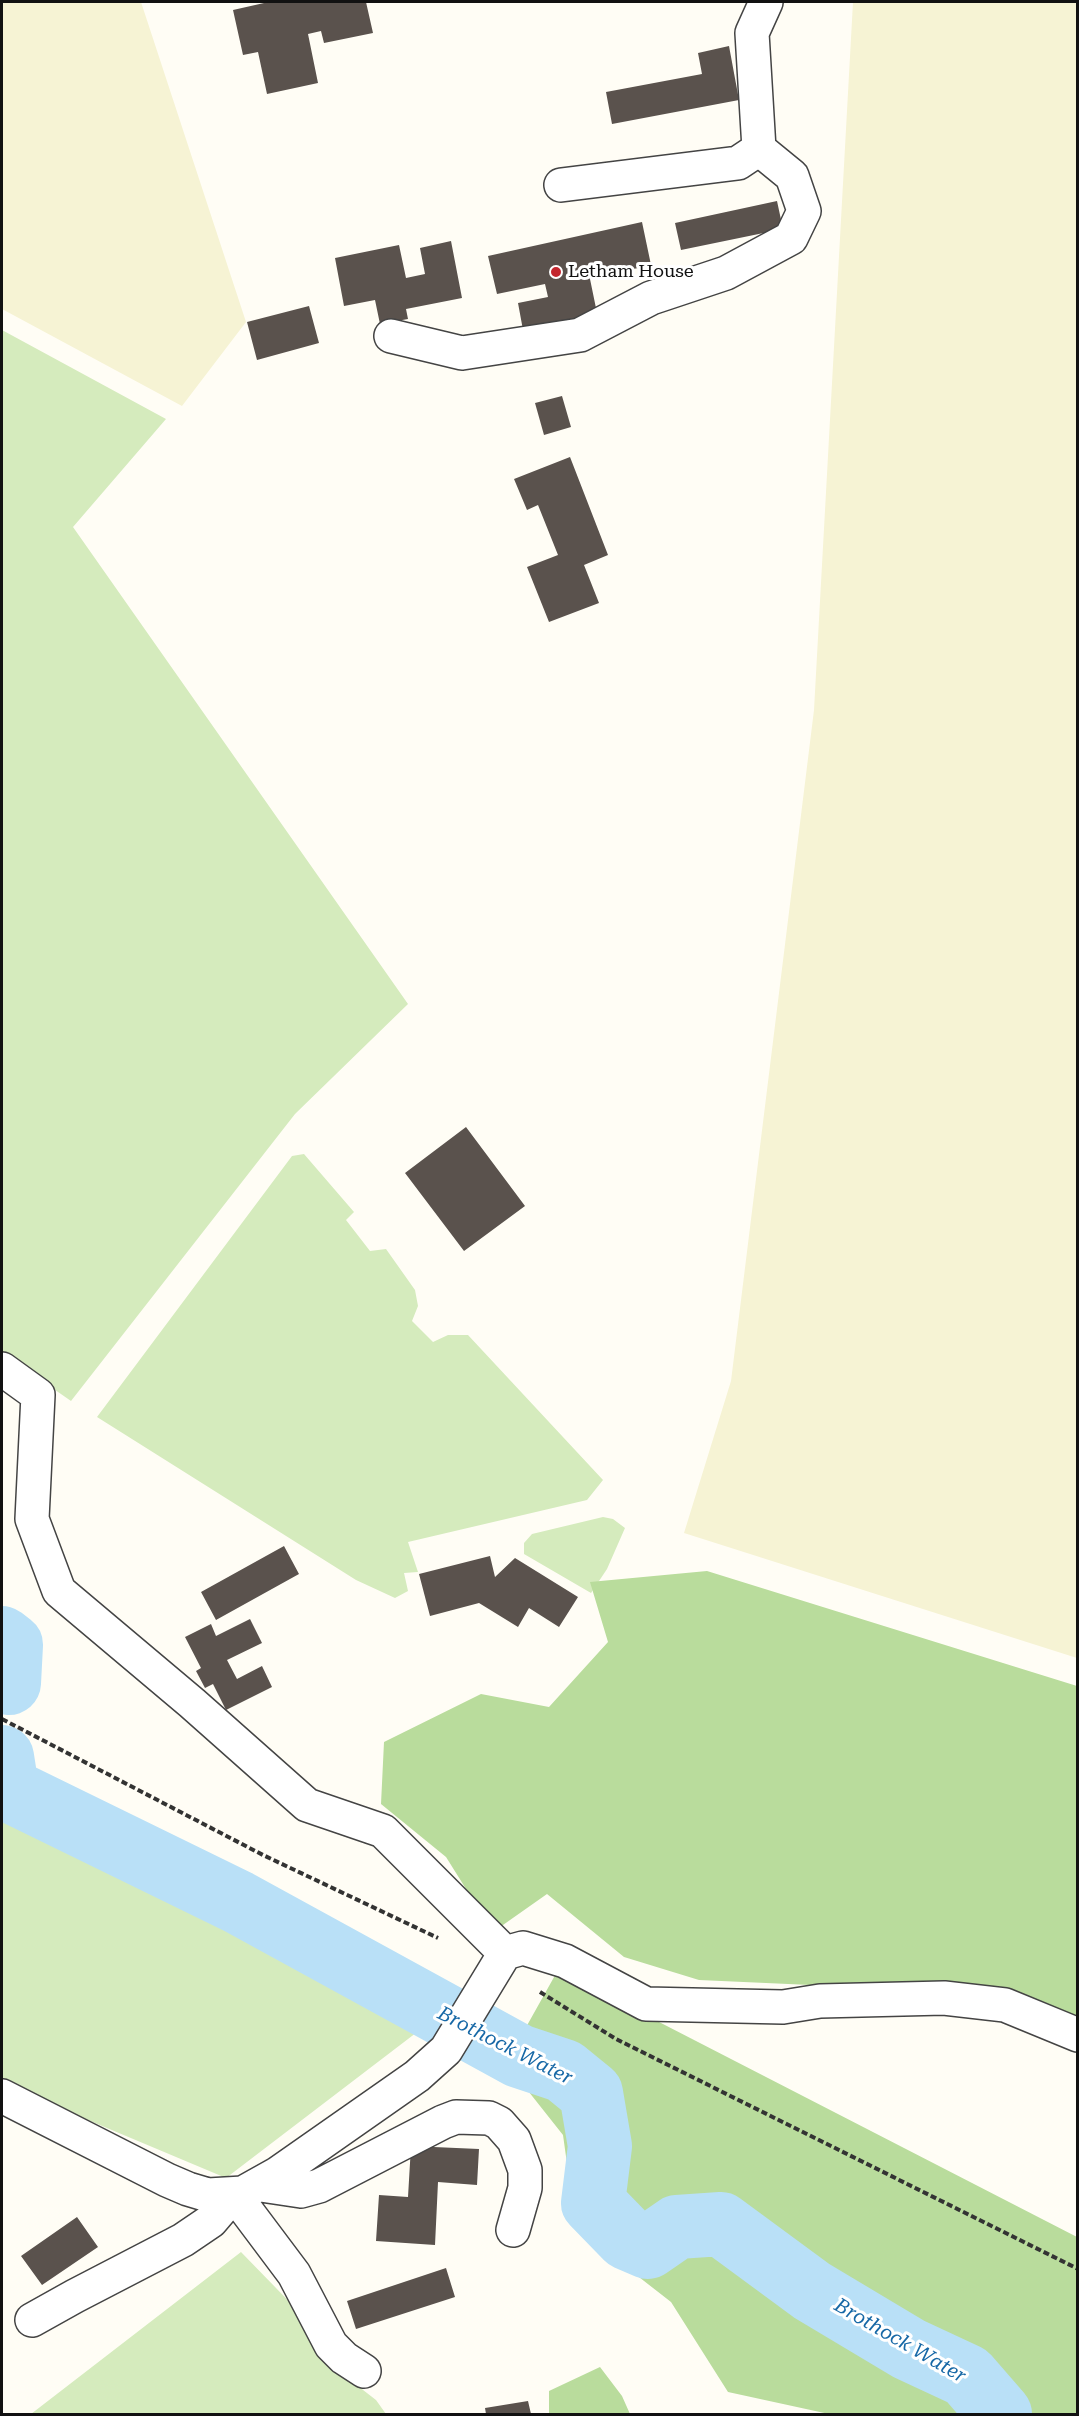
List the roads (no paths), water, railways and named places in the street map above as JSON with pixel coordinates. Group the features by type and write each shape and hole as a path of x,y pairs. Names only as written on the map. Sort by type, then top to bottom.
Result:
{"street":[{"path":"391,336 462,353 580,335 651,298 726,273 791,238 804,211 792,176 759,149 752,33 766,2"},
{"path":"561,185 738,163 759,149"},
{"path":"2,1369 38,1395 32,1519 59,1591 192,1703 307,1805 383,1832 505,1953"},
{"path":"32,2320 183,2240 211,2221 247,2189 417,2076 446,2050 505,1953 523,1948 565,1961 646,2004 783,2007 820,2001 944,1998 1005,2005 1077,2035"},
{"path":"2,2096 167,2180 208,2195 247,2189 301,2191 319,2186 443,2121 456,2117 489,2118 499,2123 514,2140 525,2170 525,2188 513,2230"},
{"path":"247,2189 331,2345 344,2358 364,2371"}],"waterway":[{"name":"Brothock Water","path":"2,1638 11,1645 9,1683"},
{"name":"Brothock Water","path":"2,1757 7,1789 238,1902 519,2056 564,2071 591,2093 600,2146 593,2203 627,2238 648,2247 677,2227 721,2224 812,2291 909,2349 967,2376 1000,2414"}],"place":[{"name":"Letham House","path":"556,272"}]}
